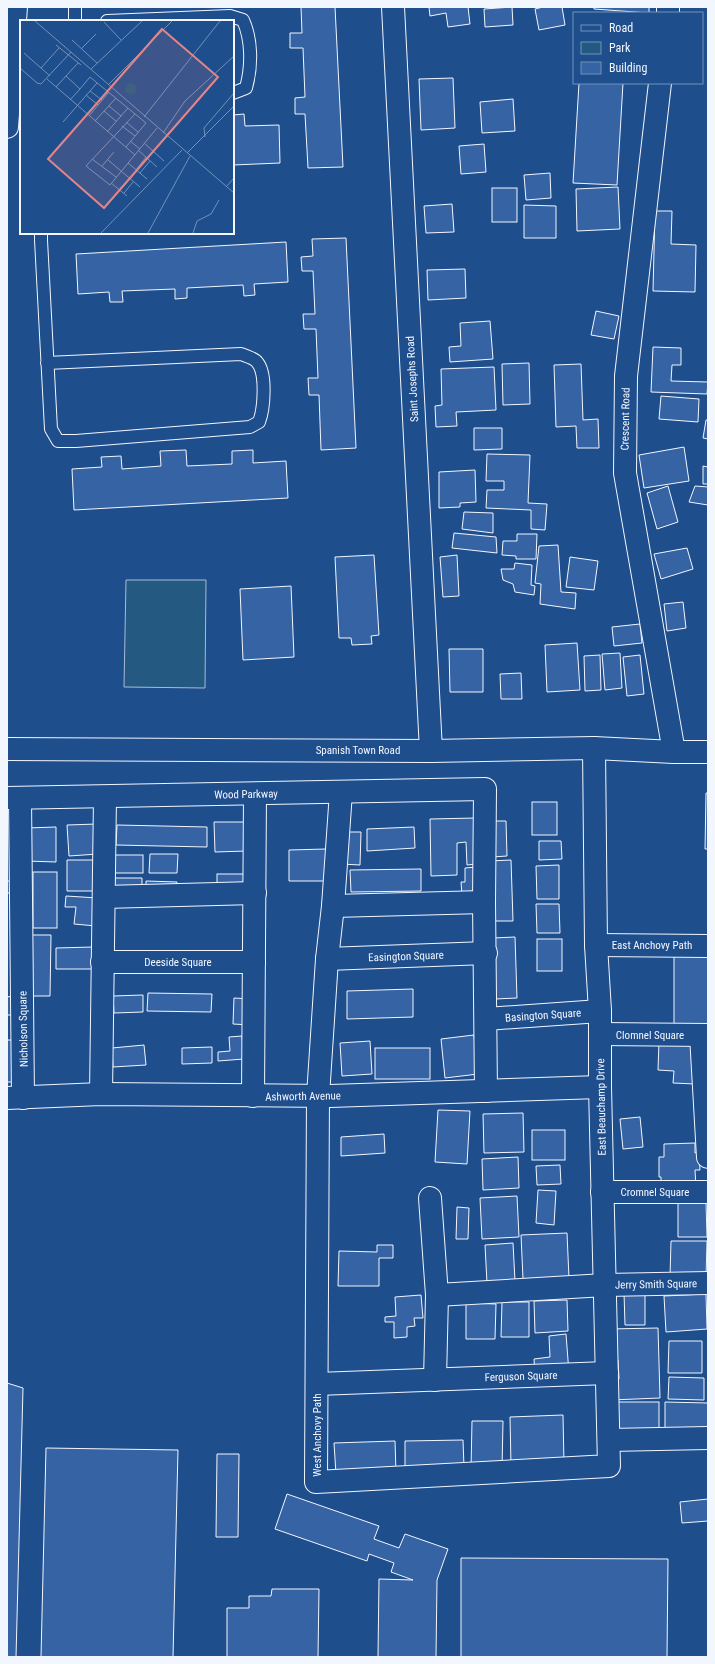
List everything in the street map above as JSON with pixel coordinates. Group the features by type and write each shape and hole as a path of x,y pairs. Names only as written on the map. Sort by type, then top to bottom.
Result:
{"street":[{"path":"7,127 16,7"},
{"name":"Saint Josephs Road","path":"393,7 431,750"},
{"name":"Crescent Road","path":"660,84 626,376 624,473 674,752"},
{"name":"Spanish Town Road","path":"7,749 431,750 594,748 708,752"},
{"name":"East Beauchamp Drive","path":"594,748 596,945 600,1011 602,1192 609,1466"},
{"name":"Wood Parkway","path":"13,798 485,789 484,902"},
{"path":"318,1096 327,959 333,906 341,792"},
{"path":"253,1096 255,794"},
{"path":"101,1094 105,797"},
{"name":"Nicholson Square","path":"13,798 15,1098"},
{"path":"104,897 255,893"},
{"path":"333,906 484,902 486,953 486,1091"},
{"name":"East Anchovy Path","path":"596,945 708,946"},
{"name":"Easington Square","path":"327,959 486,953"},
{"name":"Deeside Square","path":"102,962 254,962"},
{"name":"Basington Square","path":"486,1019 600,1011"},
{"name":"Clomnel Square","path":"600,1034 704,1035 708,1157"},
{"name":"Ashworth Avenue","path":"15,1098 101,1094 318,1096 600,1087"},
{"name":"West Anchovy Path","path":"318,1096 316,1482 609,1466"},
{"name":"Cromnel Square","path":"602,1192 708,1192"},
{"path":"430,1198 437,1295 435,1380"},
{"name":"Jerry Smith Square","path":"605,1285 708,1283"},
{"path":"437,1295 605,1285"},
{"name":"Ferguson Square","path":"317,1384 607,1373"},
{"path":"609,1440 708,1438"}],"lane":[{"path":"75,7 75,20"},
{"path":"131,20 230,16 243,20 249,34 250,75 246,88 234,93"},
{"path":"41,234 47,363 51,429 58,441 76,441 250,427 259,422 263,412 263,370 256,360 241,354 47,363"}],"green space":[{"path":"126,580 206,580 205,688 124,687"}],"building":[{"path":"301,7 335,7 343,167 308,168 305,114 295,114 295,98 305,97 303,48 290,48 290,33 302,33"},
{"path":"429,7 468,7 470,24 448,27 446,13 430,16"},
{"path":"512,7 513,25 485,27 484,9"},
{"path":"543,7 562,7 565,25 539,30 535,9"},
{"path":"594,7 649,7 649,12 635,12 594,9"},
{"path":"453,78 455,128 421,130 419,79"},
{"path":"579,84 623,84 617,185 573,183"},
{"path":"513,99 515,131 482,133 480,102"},
{"path":"244,114 245,126 279,125 280,163 234,165 234,115"},
{"path":"484,144 486,172 461,174 459,146"},
{"path":"550,173 551,198 526,200 524,175"},
{"path":"618,187 620,229 577,231 576,189"},
{"path":"492,188 517,188 517,222 492,222"},
{"path":"452,204 454,232 426,233 424,206"},
{"path":"524,205 556,206 556,238 524,238"},
{"path":"655,211 672,211 671,244 696,245 695,292 653,291"},
{"path":"346,238 356,448 321,450 319,395 309,395 308,378 318,378 316,329 304,329 303,314 315,314 313,271 302,271 301,257 313,256 312,239"},
{"path":"286,242 288,282 254,284 255,295 244,296 243,285 187,288 187,298 175,299 175,289 122,291 123,302 110,302 109,292 78,294 76,254"},
{"path":"465,269 466,298 428,300 427,270"},
{"path":"596,311 619,316 614,339 591,335"},
{"path":"490,321 493,359 450,362 449,347 461,346 460,323"},
{"path":"653,347 681,348 681,365 672,365 671,381 708,382 707,394 651,392"},
{"path":"529,363 530,404 503,405 502,364"},
{"path":"581,364 583,420 598,419 599,448 577,448 576,426 556,427 554,365"},
{"path":"494,367 496,410 456,412 457,426 436,427 435,406 442,405 441,369"},
{"path":"661,396 699,399 698,422 659,419"},
{"path":"706,420 708,420 708,439 703,438"},
{"path":"474,428 502,428 502,449 474,450"},
{"path":"684,447 689,481 644,488 639,455"},
{"path":"186,450 187,466 232,464 232,451 253,450 253,463 286,461 288,498 74,510 72,469 102,467 101,457 121,456 122,469 161,466 160,451"},
{"path":"487,454 530,455 528,503 547,504 545,530 531,529 531,510 486,508 487,490 504,490 504,481 486,481"},
{"path":"703,466 708,467 708,484 703,484"},
{"path":"475,470 476,502 460,503 460,507 439,508 439,472"},
{"path":"668,486 678,522 657,529 647,493"},
{"path":"695,486 708,487 708,505 689,502"},
{"path":"464,512 493,513 493,533 462,529"},
{"path":"454,533 496,537 497,553 452,548"},
{"path":"517,534 537,534 536,559 516,559 516,556 502,555 503,541 517,541"},
{"path":"558,545 561,592 576,593 575,609 540,604 541,584 535,583 539,546"},
{"path":"687,548 693,569 661,579 654,554"},
{"path":"374,555 379,635 371,636 372,644 352,645 351,638 339,638 335,557"},
{"path":"457,555 459,596 443,597 440,557"},
{"path":"570,557 598,561 594,590 566,587"},
{"path":"515,563 532,565 531,585 535,586 534,595 515,592 513,584 503,580 501,569 514,569"},
{"path":"291,586 294,657 243,660 240,589"},
{"path":"683,602 686,628 667,631 664,604"},
{"path":"640,624 642,643 614,646 612,627"},
{"path":"577,643 580,690 547,692 545,645"},
{"path":"449,649 483,649 483,692 450,692"},
{"path":"620,653 622,688 605,690 602,654"},
{"path":"600,655 601,690 585,691 584,656"},
{"path":"640,655 644,694 627,696 623,657"},
{"path":"521,673 522,699 501,699 500,674"},
{"path":"706,793 708,793 708,849 705,849"},
{"path":"532,802 557,802 557,835 532,835"},
{"path":"476,818 477,864 467,865 466,842 457,843 457,875 431,876 430,819"},
{"path":"490,821 506,821 507,856 492,857"},
{"path":"214,822 247,822 247,851 215,852"},
{"path":"97,824 98,854 69,856 67,825"},
{"path":"117,825 207,827 207,847 116,845"},
{"path":"56,827 56,862 26,861 26,828"},
{"path":"414,827 415,848 367,851 367,829"},
{"path":"342,832 361,832 360,865 341,864"},
{"path":"539,841 561,841 562,859 539,860"},
{"path":"326,849 327,881 289,881 289,850"},
{"path":"150,854 178,854 177,873 149,873"},
{"path":"112,855 143,855 143,873 112,873"},
{"path":"67,860 100,860 99,891 67,891"},
{"path":"511,860 513,921 491,921 489,861"},
{"path":"559,865 559,899 537,899 536,866"},
{"path":"476,867 477,894 462,895 461,882 465,882 465,868"},
{"path":"421,869 421,891 351,892 350,870"},
{"path":"33,872 57,872 57,928 33,928"},
{"path":"217,874 245,874 245,892 217,892"},
{"path":"114,878 142,878 142,891 114,890"},
{"path":"7,881 11,881 12,893 7,893"},
{"path":"146,881 177,882 176,890 146,888"},
{"path":"66,896 98,898 96,926 74,924 76,907 65,907"},
{"path":"536,904 559,904 560,933 537,933"},
{"path":"31,935 51,935 50,996 30,996"},
{"path":"515,937 517,998 495,999 493,938"},
{"path":"537,939 562,939 562,971 537,971"},
{"path":"93,947 93,969 56,969 56,948"},
{"path":"674,954 708,954 708,1024 674,1024"},
{"path":"413,989 413,1017 347,1019 347,991"},
{"path":"148,993 212,994 211,1012 147,1011"},
{"path":"143,995 143,1012 114,1013 113,996"},
{"path":"13,996 14,1015 7,1015 7,997"},
{"path":"234,998 252,999 251,1025 233,1024"},
{"path":"474,1035 478,1074 445,1078 441,1039"},
{"path":"242,1036 244,1059 218,1061 218,1052 230,1051 229,1037"},
{"path":"7,1040 15,1040 13,1082 7,1082"},
{"path":"370,1041 372,1074 342,1076 340,1043"},
{"path":"659,1042 697,1044 695,1084 673,1083 674,1071 658,1070"},
{"path":"144,1045 146,1065 113,1067 112,1048"},
{"path":"212,1047 212,1063 182,1064 182,1048"},
{"path":"375,1048 430,1048 430,1079 375,1079"},
{"path":"438,1110 470,1111 467,1164 435,1162"},
{"path":"523,1113 524,1152 484,1153 483,1114"},
{"path":"640,1117 643,1147 623,1149 620,1119"},
{"path":"532,1130 565,1130 565,1160 532,1160"},
{"path":"384,1134 385,1153 341,1156 341,1137"},
{"path":"695,1143 695,1153 699,1152 700,1170 695,1170 696,1188 661,1188 661,1177 659,1177 659,1157 664,1157 664,1144"},
{"path":"518,1157 519,1188 483,1190 482,1159"},
{"path":"560,1165 561,1184 537,1185 536,1166"},
{"path":"538,1190 556,1191 554,1225 536,1223"},
{"path":"517,1196 519,1237 482,1239 480,1198"},
{"path":"678,1202 706,1202 707,1237 678,1237"},
{"path":"457,1207 469,1208 468,1239 456,1239"},
{"path":"567,1233 569,1278 523,1279 521,1235"},
{"path":"671,1241 707,1241 706,1278 670,1277"},
{"path":"513,1243 515,1281 487,1283 485,1245"},
{"path":"377,1245 393,1245 393,1258 379,1258 379,1286 338,1286 339,1251 377,1252"},
{"path":"624,1293 645,1293 645,1325 625,1325"},
{"path":"706,1294 707,1329 666,1332 664,1296"},
{"path":"421,1295 423,1318 414,1318 415,1326 407,1327 407,1337 394,1338 394,1322 385,1322 385,1317 396,1316 395,1297"},
{"path":"567,1300 568,1331 535,1333 534,1301"},
{"path":"502,1302 529,1302 529,1337 501,1337"},
{"path":"466,1303 496,1304 495,1339 466,1339"},
{"path":"658,1328 660,1398 611,1400 611,1379 619,1379 618,1360 610,1361 609,1329"},
{"path":"566,1334 569,1373 535,1375 534,1359 550,1357 549,1336"},
{"path":"669,1341 702,1341 702,1373 668,1373"},
{"path":"669,1377 704,1378 704,1400 668,1399"},
{"path":"7,1383 23,1388 16,1657 7,1657"},
{"path":"615,1402 659,1402 659,1432 615,1432"},
{"path":"665,1402 708,1403 708,1436 665,1436"},
{"path":"563,1415 564,1465 511,1466 510,1417"},
{"path":"472,1421 503,1421 502,1470 471,1469"},
{"path":"463,1440 464,1467 405,1469 405,1441"},
{"path":"395,1441 396,1472 336,1474 334,1443"},
{"path":"46,1448 178,1450 173,1657 41,1657"},
{"path":"217,1454 239,1454 238,1537 216,1537"},
{"path":"287,1494 379,1526 374,1539 399,1548 405,1534 448,1549 437,1580 436,1657 378,1657 379,1579 413,1580 391,1572 394,1563 369,1554 367,1561 275,1529"},
{"path":"708,1499 708,1521 682,1523 680,1502"},
{"path":"461,1558 668,1559 667,1657 461,1657"},
{"path":"272,1589 319,1589 318,1657 227,1657 227,1608 249,1608 249,1596 271,1596"}]}
